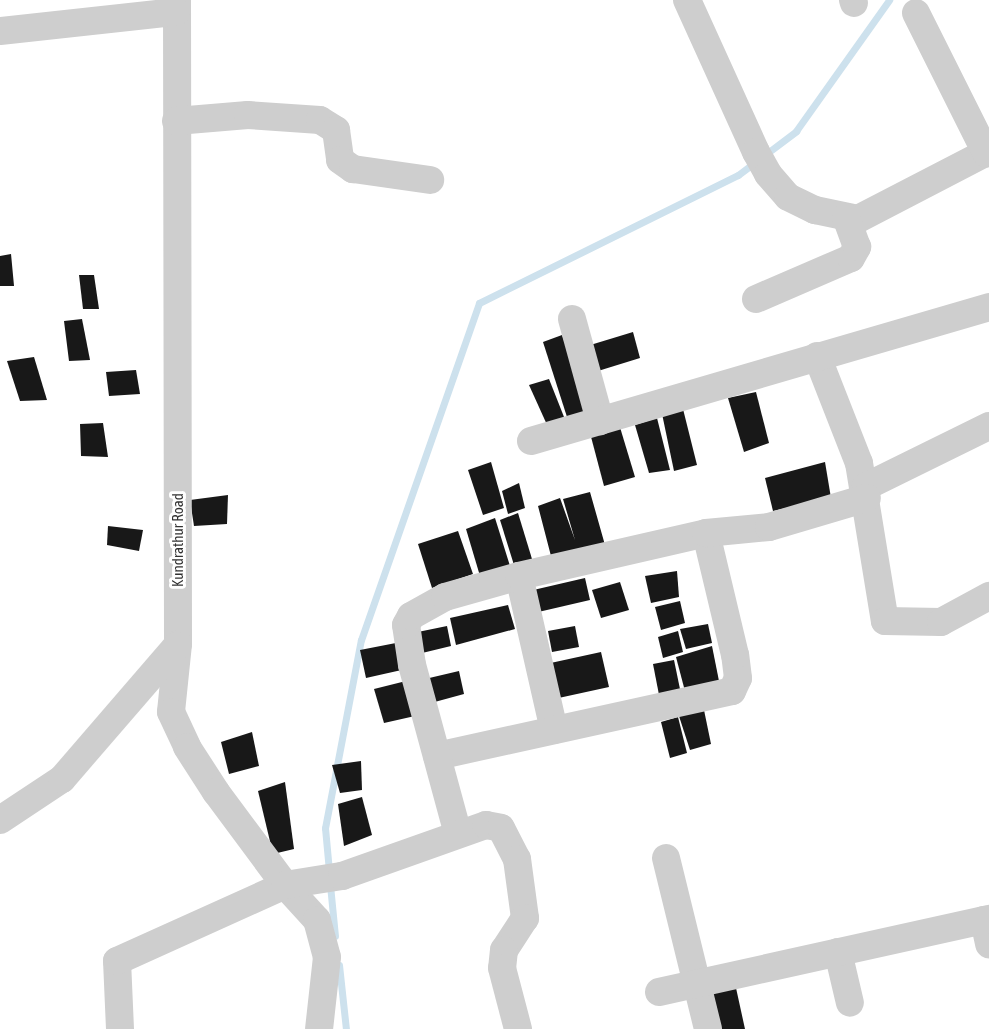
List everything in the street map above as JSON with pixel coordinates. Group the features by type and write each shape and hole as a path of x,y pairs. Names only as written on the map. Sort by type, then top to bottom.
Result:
{"street":[{"path":"687,0 762,163 788,197 815,210 858,219 987,152 916,13"},
{"path":"0,31 177,6"},
{"name":"Kundrathur Road","path":"177,6 178,644 171,712 187,747 216,792 298,884 320,926 327,957 318,1029"},
{"path":"176,121 248,115 320,120 336,130 344,164 365,172 430,180"},
{"path":"756,299 851,258 857,247 846,217"},
{"path":"531,441 989,307"},
{"path":"572,319 600,421"},
{"path":"817,356 866,492 885,621 941,622 989,597"},
{"path":"458,834 412,665 406,625 411,616 445,597 519,576 706,533 769,526 866,492 989,426"},
{"path":"437,756 554,729 723,695 737,686 735,655 706,533"},
{"path":"519,576 554,729"},
{"path":"0,820 62,779 178,644"},
{"path":"120,1029 117,961 298,884 342,876 458,834 496,826 510,840 517,859 525,918 504,950 502,968 518,1029"},
{"path":"666,858 708,1029"},
{"path":"659,992 838,952 987,927"},
{"path":"838,952 850,1003"}],"building":[{"path":"11,254 14,286 0,286 0,256"},
{"path":"79,275 94,275 99,309 83,309"},
{"path":"82,319 90,360 69,361 64,321"},
{"path":"633,332 640,358 598,371 587,346"},
{"path":"562,335 590,412 567,417 543,342"},
{"path":"34,357 47,400 20,401 7,361"},
{"path":"136,370 140,394 109,396 106,372"},
{"path":"549,379 566,422 548,427 529,385"},
{"path":"756,392 769,443 744,452 728,398"},
{"path":"682,405 697,465 674,471 661,409"},
{"path":"657,418 670,470 649,473 635,425"},
{"path":"103,423 108,457 81,456 80,424"},
{"path":"619,424 635,477 604,486 590,433"},
{"path":"491,462 504,508 483,515 468,470"},
{"path":"825,462 831,498 773,511 765,478"},
{"path":"519,483 525,508 508,514 502,491"},
{"path":"590,492 605,545 551,556 538,506 560,498 575,540 563,499"},
{"path":"228,495 227,524 194,526 190,500"},
{"path":"518,513 532,559 514,565 500,520"},
{"path":"495,518 510,566 480,576 466,529"},
{"path":"108,526 143,530 139,551 107,545"},
{"path":"458,531 473,574 432,588 418,544"},
{"path":"677,571 679,597 651,603 645,576"},
{"path":"585,578 590,600 534,613 529,591"},
{"path":"620,582 629,610 601,618 592,590"},
{"path":"680,601 685,623 661,630 655,607"},
{"path":"508,605 515,629 456,645 450,618"},
{"path":"708,624 712,643 686,649 680,629"},
{"path":"447,626 451,646 418,654 413,633"},
{"path":"575,626 579,647 552,652 548,631"},
{"path":"678,631 683,652 663,658 658,637"},
{"path":"401,642 406,669 366,678 360,650"},
{"path":"712,646 720,686 686,695 676,657"},
{"path":"601,652 609,687 554,699 546,664"},
{"path":"674,660 681,694 660,700 653,664"},
{"path":"459,671 464,694 431,703 425,679"},
{"path":"406,681 415,716 384,723 374,689"},
{"path":"704,710 711,744 690,750 678,713"},
{"path":"678,717 687,753 670,758 661,722"},
{"path":"252,732 259,766 229,774 221,742"},
{"path":"361,761 362,790 340,793 332,765"},
{"path":"285,782 294,849 273,854 258,791"},
{"path":"362,797 372,835 344,846 338,804"},
{"path":"736,988 745,1029 712,1029 705,995"}],"waterway":[{"path":"766,154 796,131 889,0"},
{"path":"329,871 325,828 361,640 479,303 738,175 755,162"},
{"path":"330,885 335,936"},
{"path":"339,965 346,1029"}]}
